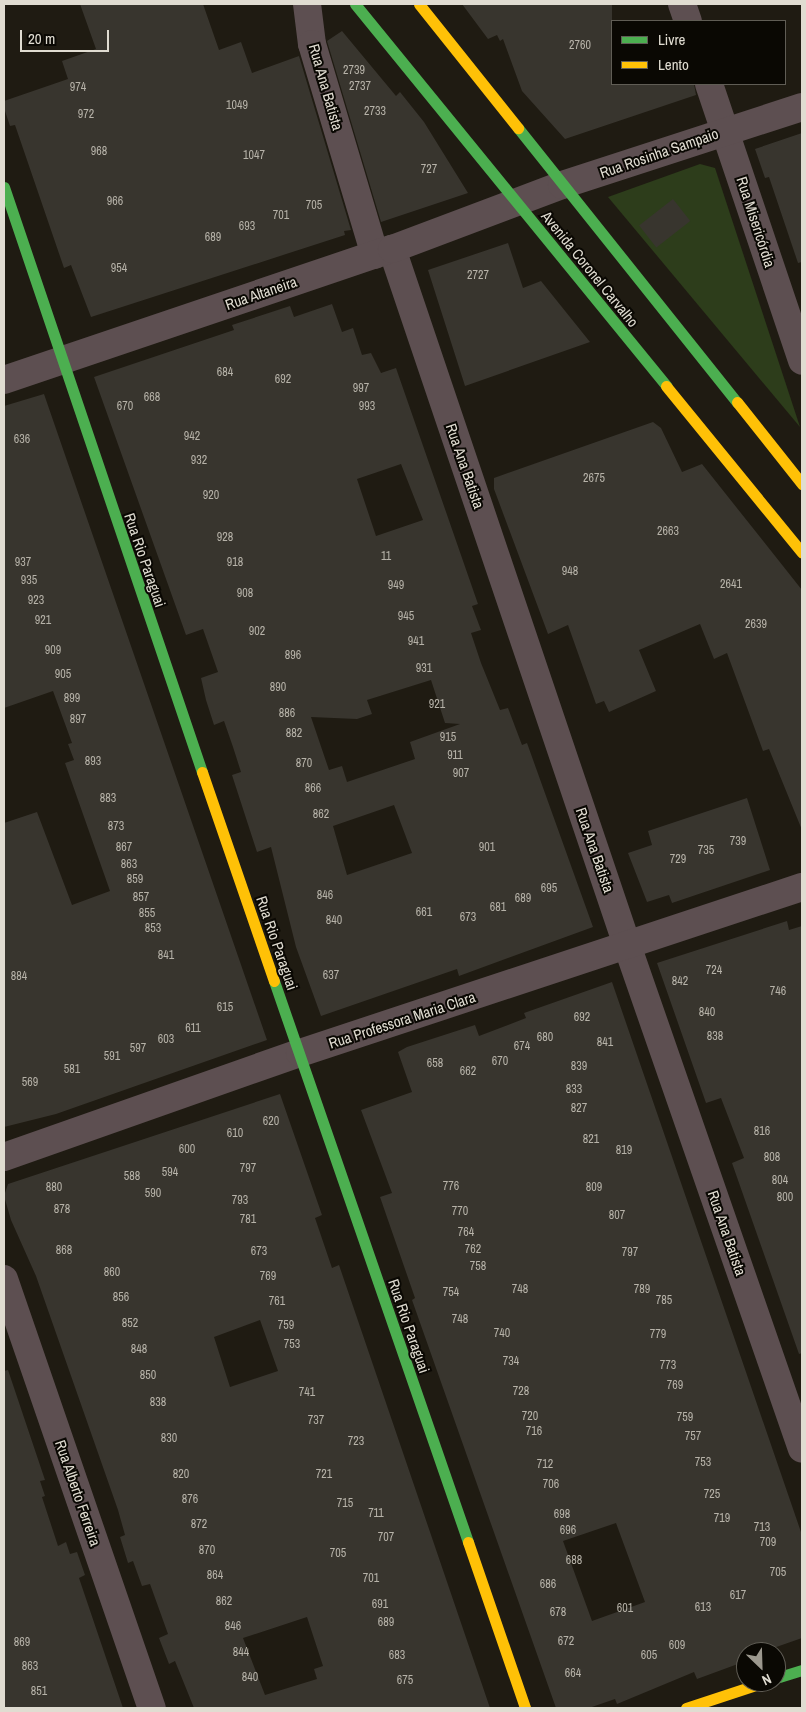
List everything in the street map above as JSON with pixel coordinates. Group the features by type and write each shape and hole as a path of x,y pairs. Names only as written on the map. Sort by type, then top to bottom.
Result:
{"street":[{"name":"Rua Ana Batista","path":"307,4 312,44 802,1449"},
{"name":"Avenida Coronel Carvalho","path":"355,4 802,552"},
{"name":"Avenida Coronel Carvalho","path":"419,4 802,484"},
{"path":"682,4 688,20"},
{"name":"Rua Misericórdia","path":"709,85 802,361"},
{"name":"Rua Rosinha Sampaio","path":"516,202 725,130 802,107"},
{"name":"Rua Rio Paraguai","path":"4,187 60,361 525,1708"},
{"name":"Rua Altaneira","path":"4,380 384,252 516,202"},
{"name":"Rua Professora Maria Clara","path":"4,1157 300,1053 628,948 802,887"},
{"name":"Rua Alberto Ferreira","path":"4,1279 152,1708"},
{"path":"786,1675 802,1670"},
{"path":"686,1708 736,1692"}],"green space":[{"path":"700,164 715,168 800,427 608,197"}],"building":[{"path":"80,4 203,4 219,50 241,42 252,73 299,56 351,230 344,231 345,235 91,317 71,265 64,268 15,125 10,126 4,108 4,101 68,79 62,61 96,49"},
{"path":"462,4 612,4 611,85 694,85 696,95 565,139 522,91 503,39 500,41 497,35 488,39"},
{"path":"342,31 396,96 400,92 424,122 468,193 381,222 327,41"},
{"path":"802,133 802,262 798,263 769,177 765,178 755,149"},
{"path":"673,199 690,221 656,248 639,225"},
{"path":"508,243 523,288 541,281 590,342 465,386 428,270"},
{"path":"332,304 342,332 353,328 362,355 371,353 381,373 396,368 478,604 472,606 481,630 471,633 481,663 500,710 508,708 522,745 527,743 593,927 459,976 457,969 321,1016 296,947 271,847 257,852 232,775 241,772 233,747 224,721 214,725 206,700 201,678 218,672 203,629 186,635 94,377 234,330 232,325 290,306 294,317","holes":["401,464 423,520 376,536 357,479","431,680 445,723 460,724 410,742 415,759 347,782 342,766 329,770 311,717 357,719 372,714 367,700","394,805 412,853 347,875 333,826"]},
{"path":"44,394 267,1040 56,1114 4,1127 4,823 37,812 72,905 110,891 65,763 74,760 68,744 72,743 53,691 4,708 4,406"},
{"path":"653,422 661,428 682,472 702,464 802,590 802,830 769,749 763,751 727,653 714,659 700,624 639,650 656,691 609,712 604,701 596,704 568,625 548,634 494,489 494,478"},
{"path":"747,798 770,870 672,903 669,895 647,902 628,853 652,845 648,831"},
{"path":"787,921 789,930 802,926 802,1353 799,1354 732,1163 744,1158 721,1098 706,1103 657,963"},
{"path":"612,982 802,1535 802,1638 786,1644 786,1642 736,1642 736,1665 697,1679 694,1672 617,1704 615,1699 589,1708 556,1708 412,1300 415,1298 380,1197 392,1193 361,1110 412,1092 398,1052 407,1047 475,1025 479,1036 526,1018 524,1013","holes":["616,1523 645,1602 592,1621 563,1541"]},
{"path":"280,1094 322,1215 315,1218 332,1268 339,1265 490,1708 194,1708 175,1661 169,1664 159,1638 168,1634 150,1584 142,1586 133,1561 128,1563 120,1537 125,1535 118,1510 36,1276 11,1220 4,1196 8,1184","holes":["260,1320 278,1371 230,1387 214,1337","307,1617 323,1666 314,1669 317,1679 265,1695 243,1638"]},
{"path":"8,1370 45,1480 40,1481 45,1496 42,1497 58,1546 66,1542 70,1554 77,1552 85,1575 79,1578 123,1708 4,1708 4,1371"}],"traffic: fast":[{"path":"355,4 666,386"},
{"path":"518,128 737,402"},
{"path":"4,187 202,772"},
{"path":"274,981 468,1542"},
{"path":"786,1675 802,1670"}],"traffic: slow":[{"path":"419,4 518,128"},
{"path":"666,386 802,553"},
{"path":"737,402 802,484"},
{"path":"202,772 274,981"},
{"path":"468,1542 525,1708"},
{"path":"686,1708 736,1692"}]}
